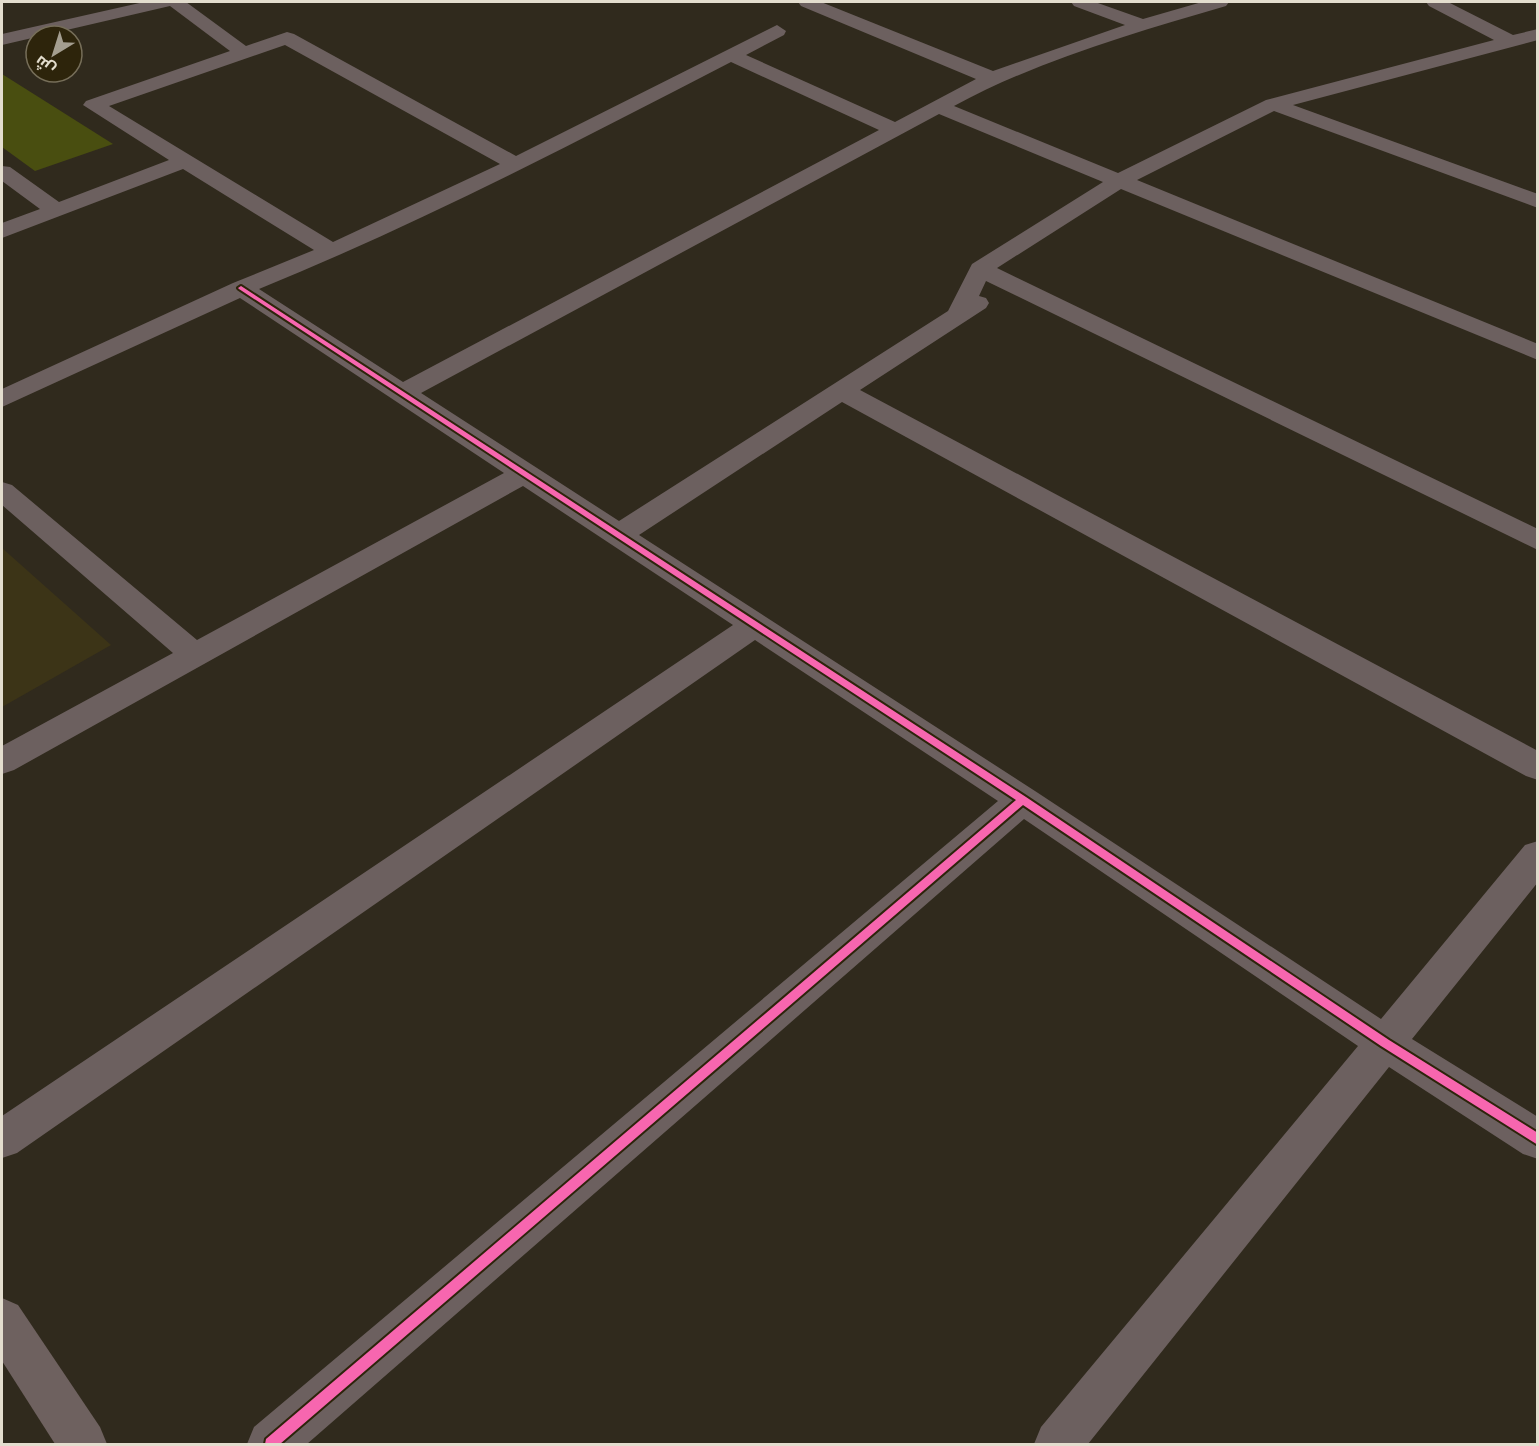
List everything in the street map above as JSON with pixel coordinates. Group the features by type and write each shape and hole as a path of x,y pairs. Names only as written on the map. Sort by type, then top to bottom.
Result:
{"street":[{"path":"2,39 166,2"},
{"path":"175,2 244,53"},
{"path":"807,2 992,78"},
{"path":"1080,2 1143,25"},
{"path":"402,393 992,78 1143,25 1220,2"},
{"path":"1435,2 1510,41"},
{"path":"2,399 241,288 332,251 516,164 777,31"},
{"path":"958,315 980,269 1119,181 1273,104 1538,34"},
{"path":"332,251 93,105 287,38 516,164"},
{"path":"731,55 896,130"},
{"path":"1273,104 1538,202"},
{"path":"939,107 1538,353"},
{"path":"2,231 186,161"},
{"path":"2,172 57,210"},
{"path":"980,269 1538,541"},
{"path":"618,535 843,392 1008,283"},
{"path":"241,288 1023,800 1385,1043 1538,1140"},
{"path":"843,392 1538,767"},
{"path":"2,761 524,474"},
{"path":"2,491 195,655"},
{"path":"2,1139 755,625"},
{"path":"271,1444 1023,800"},
{"path":"1058,1444 1538,855"},
{"path":"2,1321 83,1444"}],"green space":[{"path":"2,74 113,144 35,171 2,147"}],"sand":[{"path":"2,548 111,645 2,707"}],"cycle path":[{"path":"241,288 1023,800 1385,1043 1538,1140"},
{"path":"271,1444 1023,800"}]}
